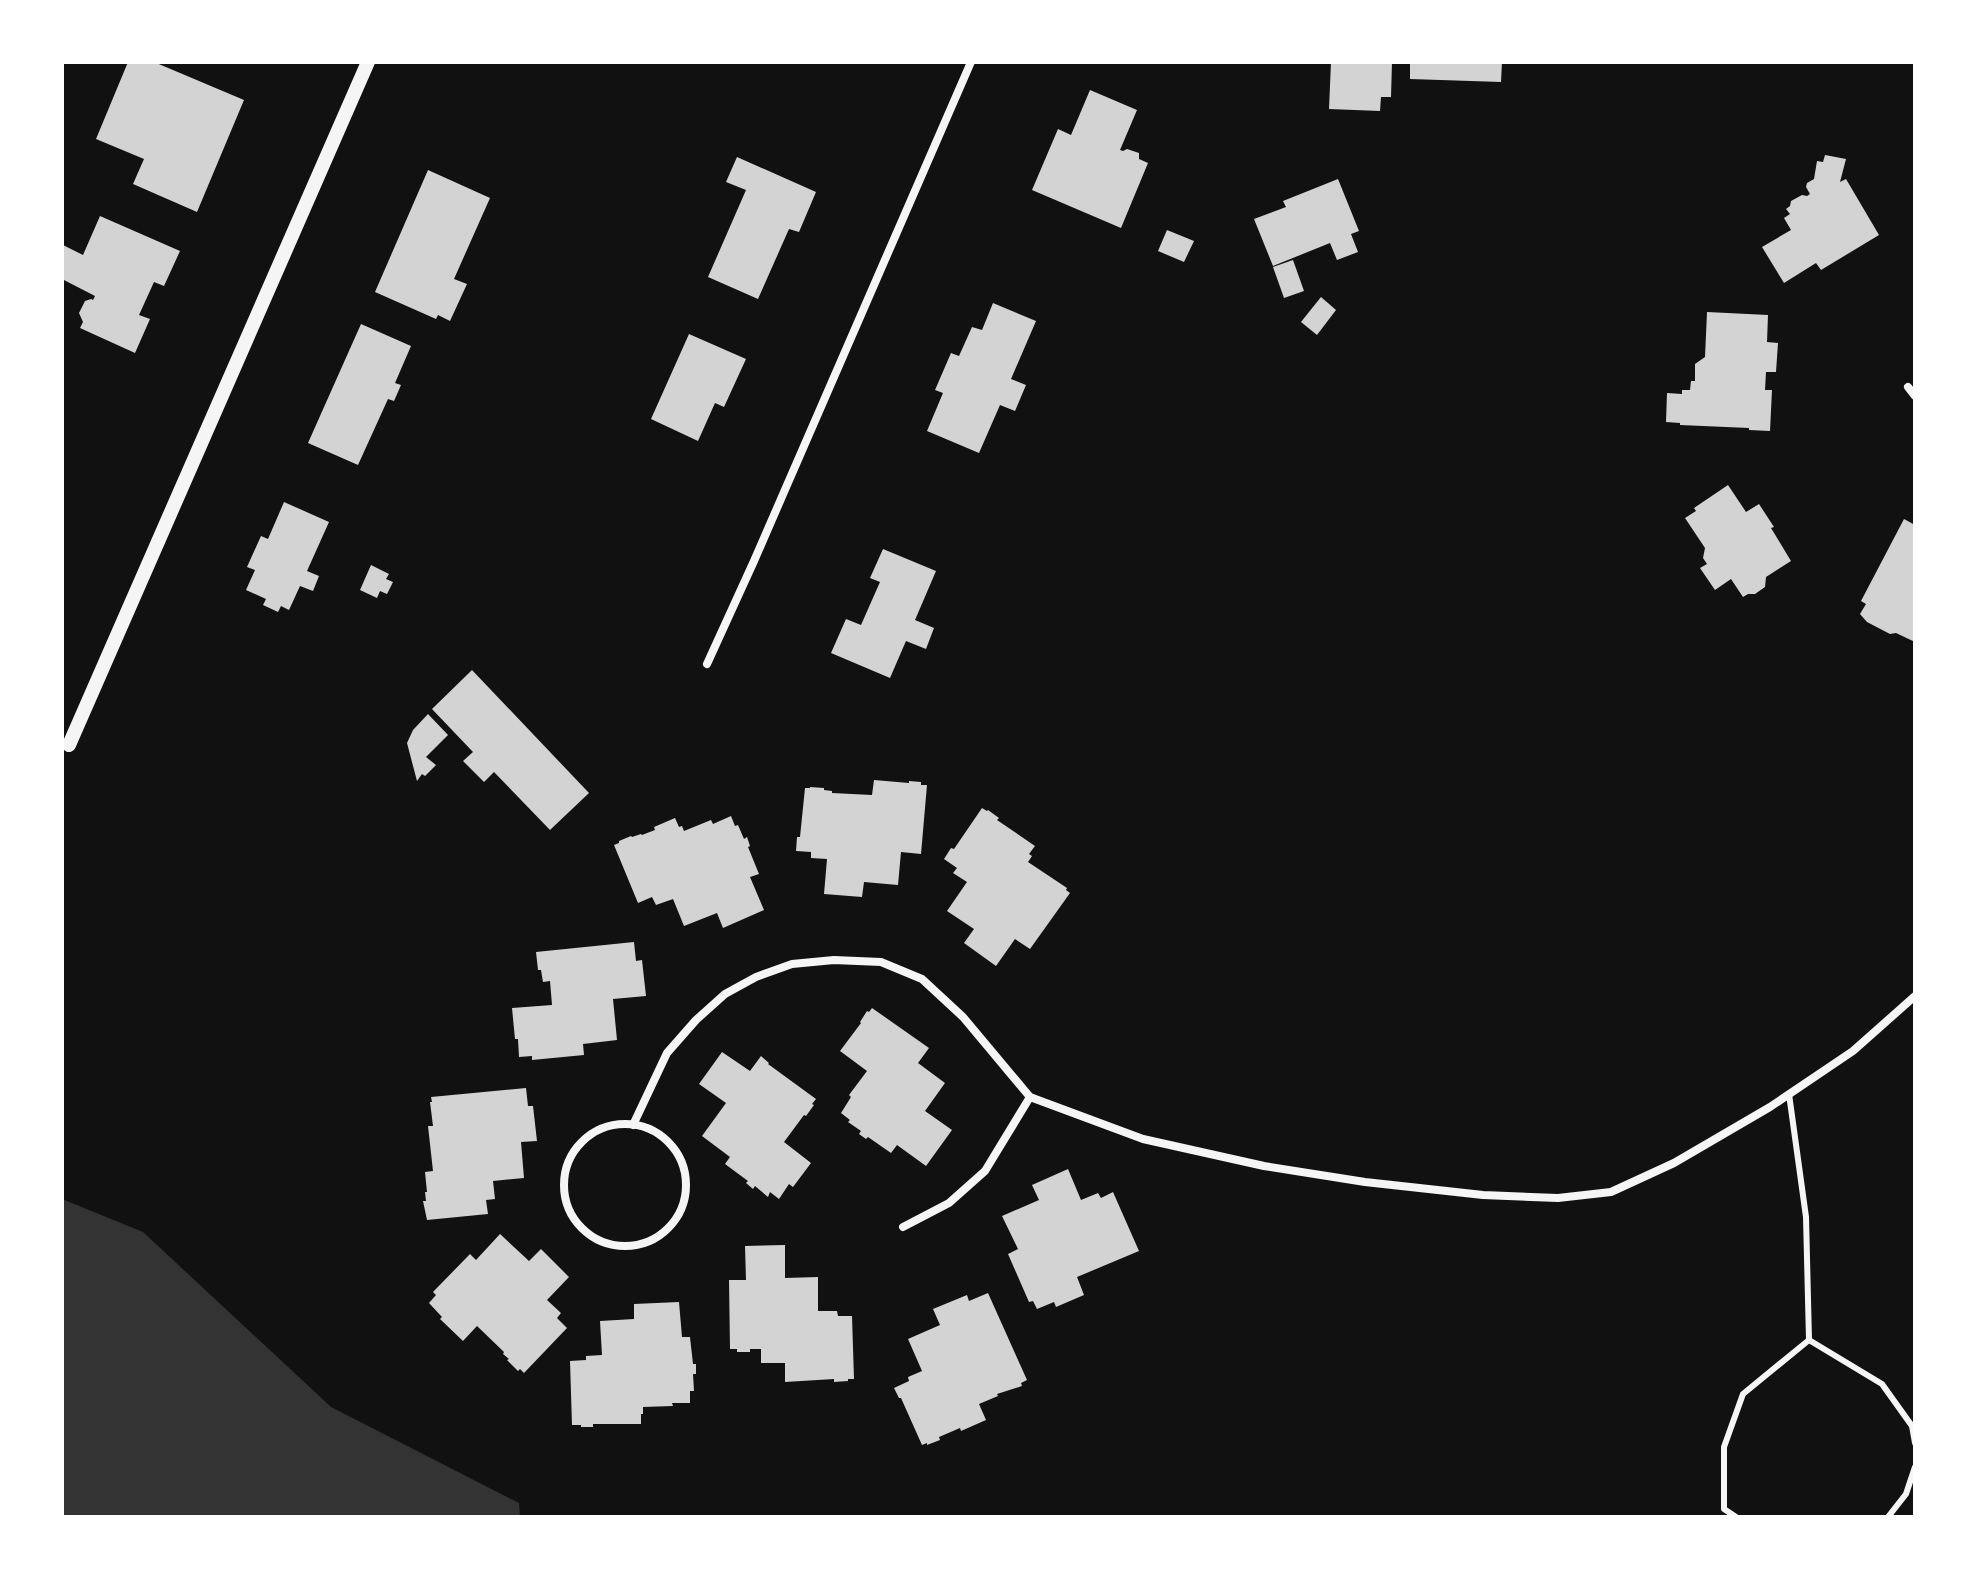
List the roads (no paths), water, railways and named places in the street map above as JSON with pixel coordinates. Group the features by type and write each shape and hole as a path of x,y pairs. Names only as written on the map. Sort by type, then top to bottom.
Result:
{"street":[{"path":"69,745 368,62"},
{"path":"707,664 971,62"},
{"path":"1908,387 1915,396"},
{"path":"633,1125 667,1053 696,1020 725,994 756,977 792,964 834,960 881,962 922,979 963,1017 1030,1097 1143,1139 1264,1166 1365,1182 1483,1195 1558,1198 1611,1192 1674,1163 1770,1107 1853,1051 1915,996"},
{"path":"903,1227 949,1203 985,1171 1030,1097"},
{"path":"612,1125 633,1125 652,1131 669,1142 680,1158 686,1176 686,1196 668,1230 651,1241 632,1246 612,1245 593,1238 577,1224 567,1206 565,1175 577,1147 593,1133 612,1125"}],"lane":[{"path":"1789,1094 1806,1217 1809,1340"},
{"path":"1809,1340 1882,1384 1912,1426 1915,1443"},
{"path":"1736,1517 1724,1509 1724,1447 1743,1394 1809,1340"},
{"path":"1888,1517 1906,1494 1915,1467"}]}
